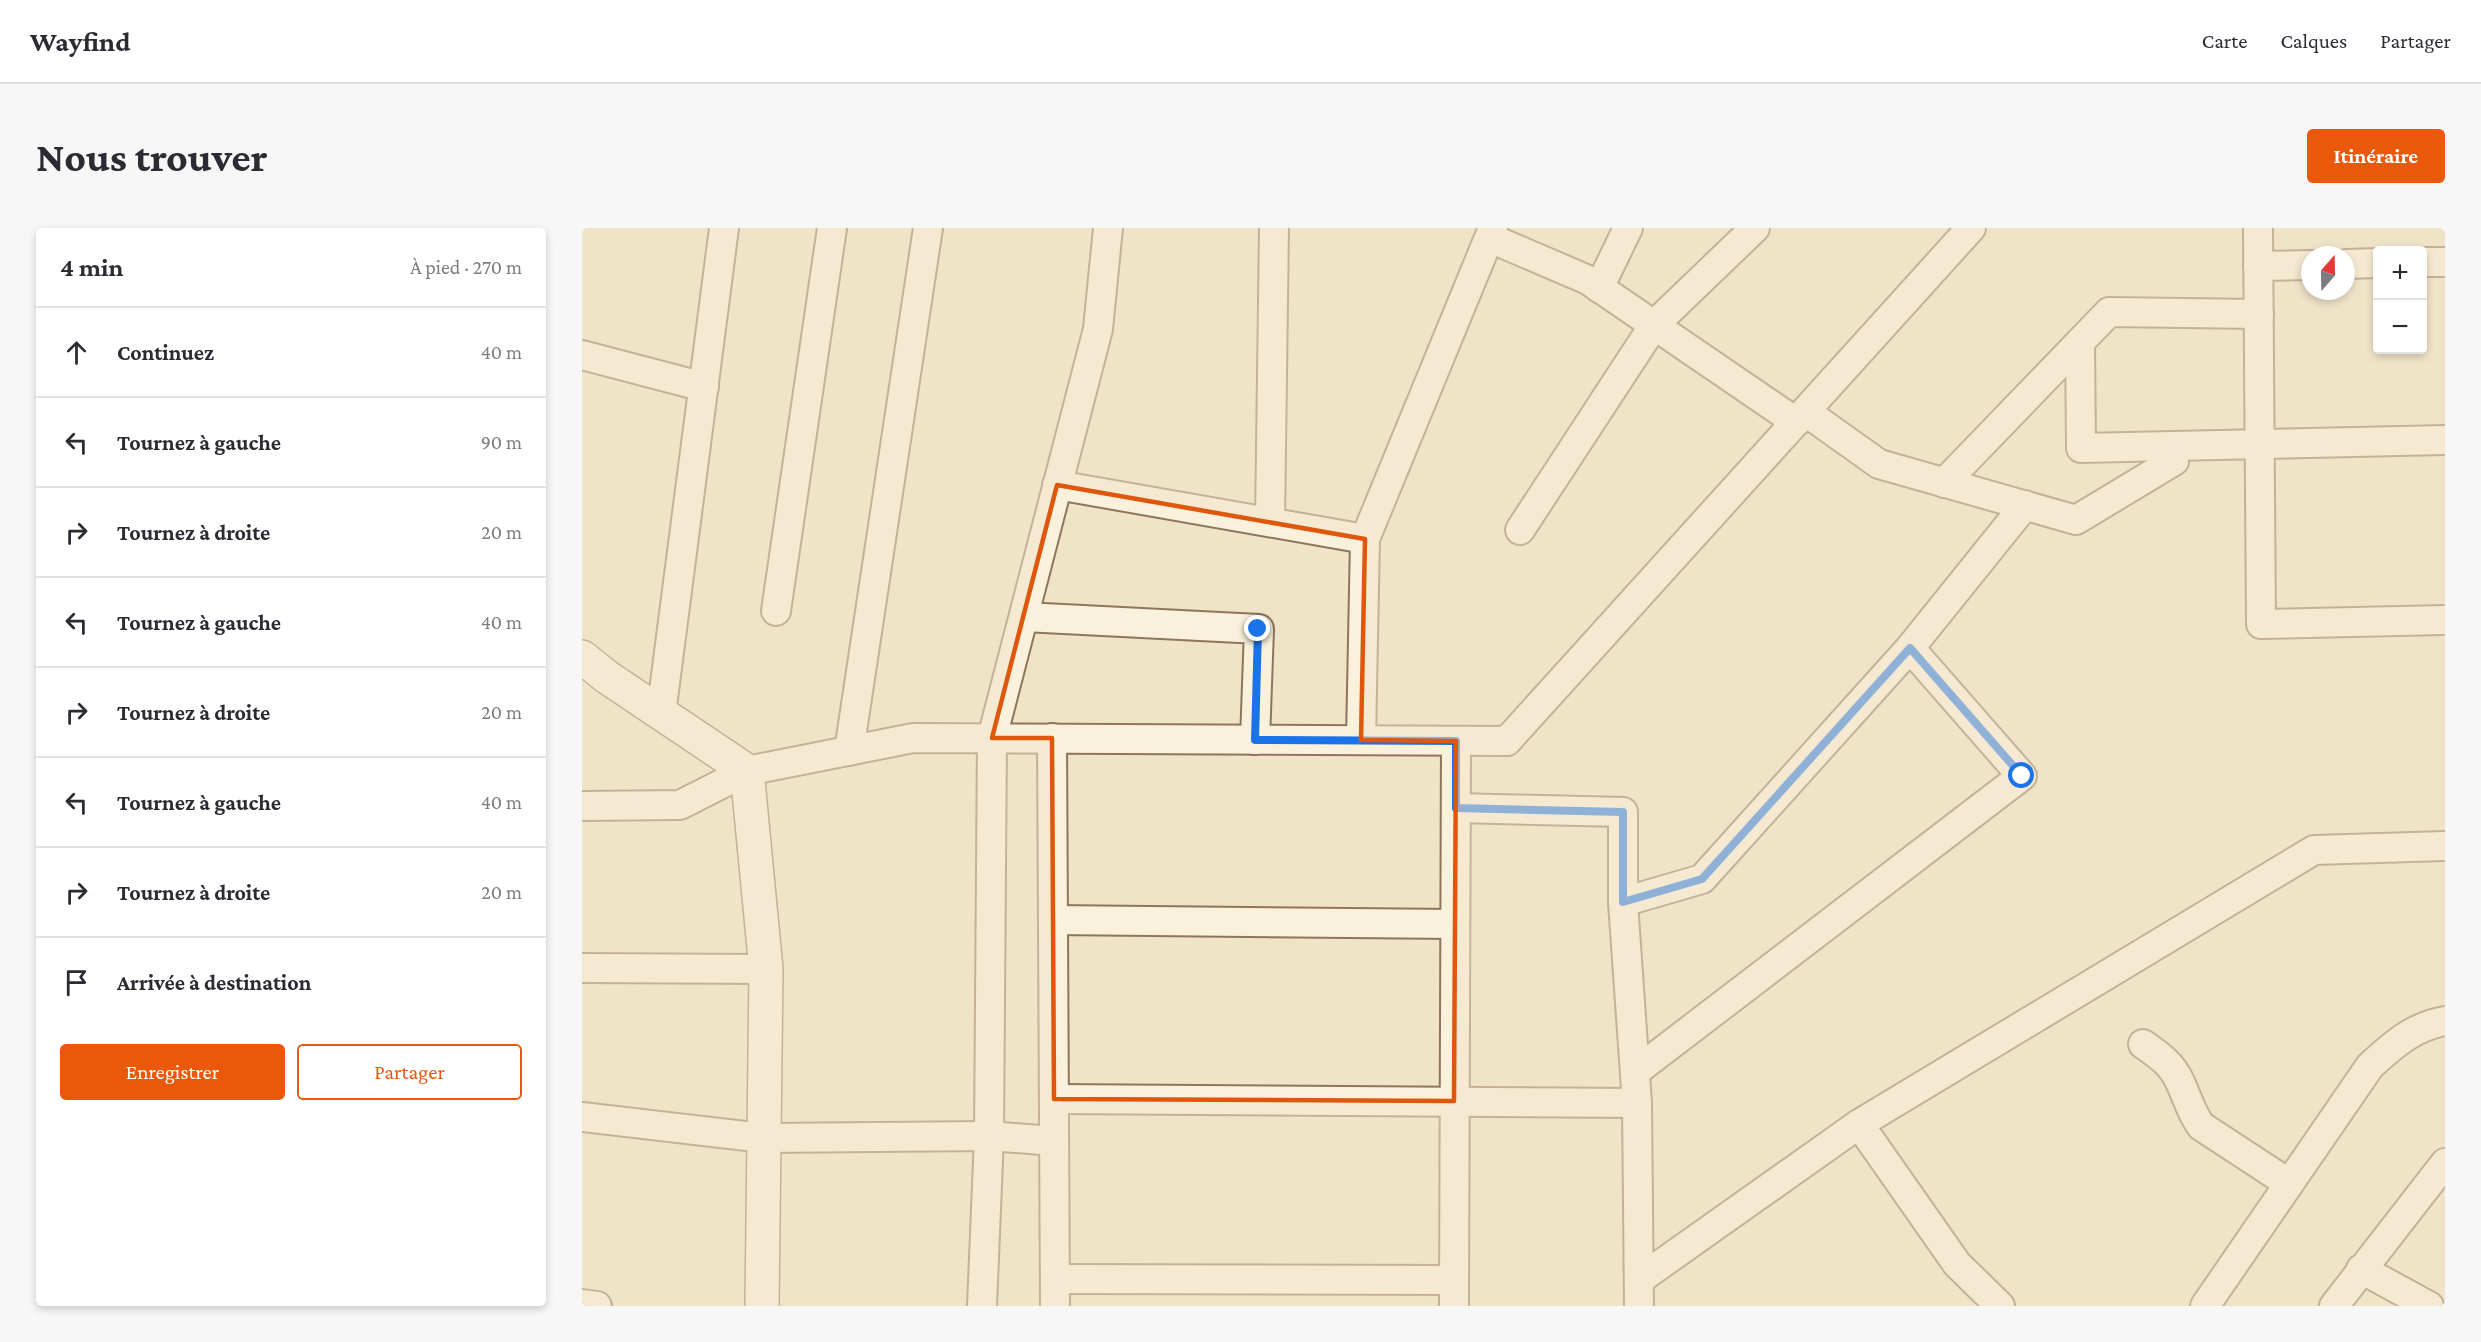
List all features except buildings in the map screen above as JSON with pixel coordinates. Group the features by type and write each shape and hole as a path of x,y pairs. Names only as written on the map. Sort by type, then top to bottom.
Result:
{"street":[{"path":"661,714 724,228"},
{"path":"776,611 832,228"},
{"path":"849,751 928,228"},
{"path":"982,1306 989,1136 992,738 1098,329 1108,228"},
{"path":"1270,522 1274,228"},
{"path":"1599,288 1628,228"},
{"path":"1520,530 1654,325 1755,228"},
{"path":"582,806 680,805 747,771 913,738 1507,741 1971,228"},
{"path":"2258,228 2261,624 2445,620"},
{"path":"1361,740 1365,539 1492,233 1588,280 1654,325 1879,464 2076,520 2174,461 2173,446"},
{"path":"2427,262 2445,262"},
{"path":"2355,264 2373,263"},
{"path":"2258,266 2301,265"},
{"path":"1944,483 2109,312 2259,314"},
{"path":"2080,343 2082,448 2445,440"},
{"path":"582,355 704,387"},
{"path":"1058,485 1365,539"},
{"path":"1623,902 1702,879 1910,648 2025,505"},
{"path":"1024,617 1258,629 1255,740"},
{"path":"1635,1072 2022,776 1910,648"},
{"path":"582,657 661,714 747,771"},
{"path":"1052,738 1055,1293 1454,1293 1456,741"},
{"path":"747,771 766,969 762,1306"},
{"path":"1456,808 1623,812 1623,902 1637,1103 1639,1292"},
{"path":"1639,1292 1860,1124 2314,850 2445,846"},
{"path":"1053,920 1455,924"},
{"path":"582,968 766,969"},
{"path":"2205,1306 2370,1066 2396,1043 2422,1026 2445,1021"},
{"path":"2143,1044 2164,1058 2179,1079 2192,1115 2201,1126 2288,1183"},
{"path":"1054,1099 1637,1103"},
{"path":"582,1117 764,1138 989,1136 1054,1141"},
{"path":"1860,1124 1956,1264 2000,1306"},
{"path":"2334,1306 2445,1163"},
{"path":"2361,1269 2429,1306"},
{"path":"582,1304 597,1306"}],"highlighted area":[{"path":"1057,485 1365,539 1361,740 1456,741 1454,1101 1054,1099 1052,738 992,738"}],"route":[{"path":"1258,629 1255,740 1456,741 1456,808 1623,812 1623,902 1702,879 1910,648 2022,776"}]}
